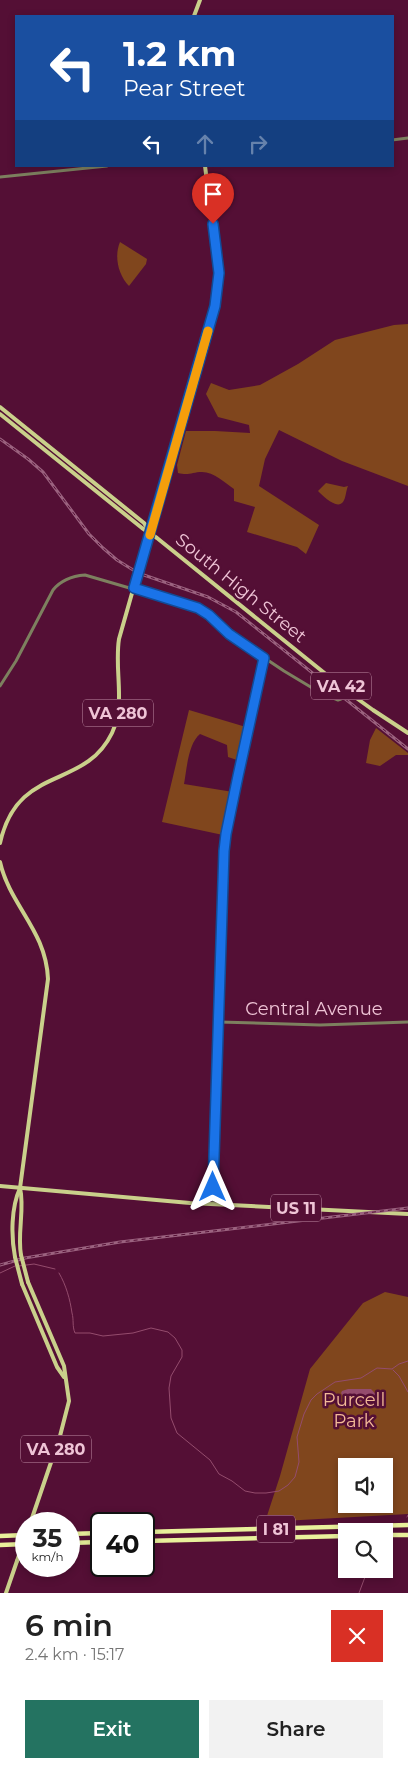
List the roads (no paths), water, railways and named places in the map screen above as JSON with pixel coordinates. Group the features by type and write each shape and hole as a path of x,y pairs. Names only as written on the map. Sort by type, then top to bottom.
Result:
{"highway":[{"name":"I 81","path":"155,1532 408,1525"},
{"path":"0,1536 15,1535"},
{"path":"393,1535 408,1535"},
{"name":"I 81","path":"155,1541 338,1536"},
{"path":"0,1545 15,1544"}],"main road":[{"path":"194,15 200,0"},
{"path":"150,532 218,294 218,265 205,167"},
{"name":"VA 42","path":"0,407 144,523 150,532"},
{"name":"South High Street","path":"0,414 348,692 408,733"},
{"name":"VA 280","path":"0,843 3,828 10,814 27,793 40,784 89,761 102,749 110,736 119,710 117,654 150,532"},
{"name":"VA 280","path":"0,862 6,882 42,944 48,971 48,986 20,1188 16,1196 13,1218 13,1247 22,1284 57,1367 65,1378"},
{"name":"US 11","path":"0,1186 213,1204 408,1214"},
{"name":"VA 280","path":"20,1188 22,1197 19,1234 21,1255 28,1282 64,1366 69,1401 68,1411 34,1512"},
{"path":"6,1593 15,1567"}],"street":[{"path":"394,140 408,138"},
{"path":"0,177 97,167"},
{"path":"0,686 16,661 50,596 60,584 69,578 85,575 198,608 209,615 229,634 297,680 333,698 341,699 348,692"},
{"path":"213,1204 223,873 226,834 264,658"},
{"name":"Central Avenue","path":"219,1022 320,1025 408,1022"}],"waterway":[{"path":"19,1266 34,1264 55,1269"},
{"path":"0,1273 15,1266"},
{"path":"59,1273 69,1297 75,1333 90,1333 103,1336 133,1333 151,1328 168,1332 175,1338 182,1350 182,1357 171,1376 169,1388 171,1418 177,1433 210,1460 219,1474 245,1491 255,1493 279,1491 295,1477 299,1462 297,1437 304,1414 311,1400 317,1394 335,1382 361,1378 377,1368 392,1369 408,1361"},
{"path":"393,1370 399,1376 408,1392"},
{"path":"359,1593 365,1578"}],"railway":[{"path":"0,439 43,472 89,534 117,560 138,573 208,597 236,612 408,749"},
{"path":"0,1265 25,1258 120,1242 408,1208"}],"park label":[{"name":"Purcell Park","path":"354,1410"}]}
